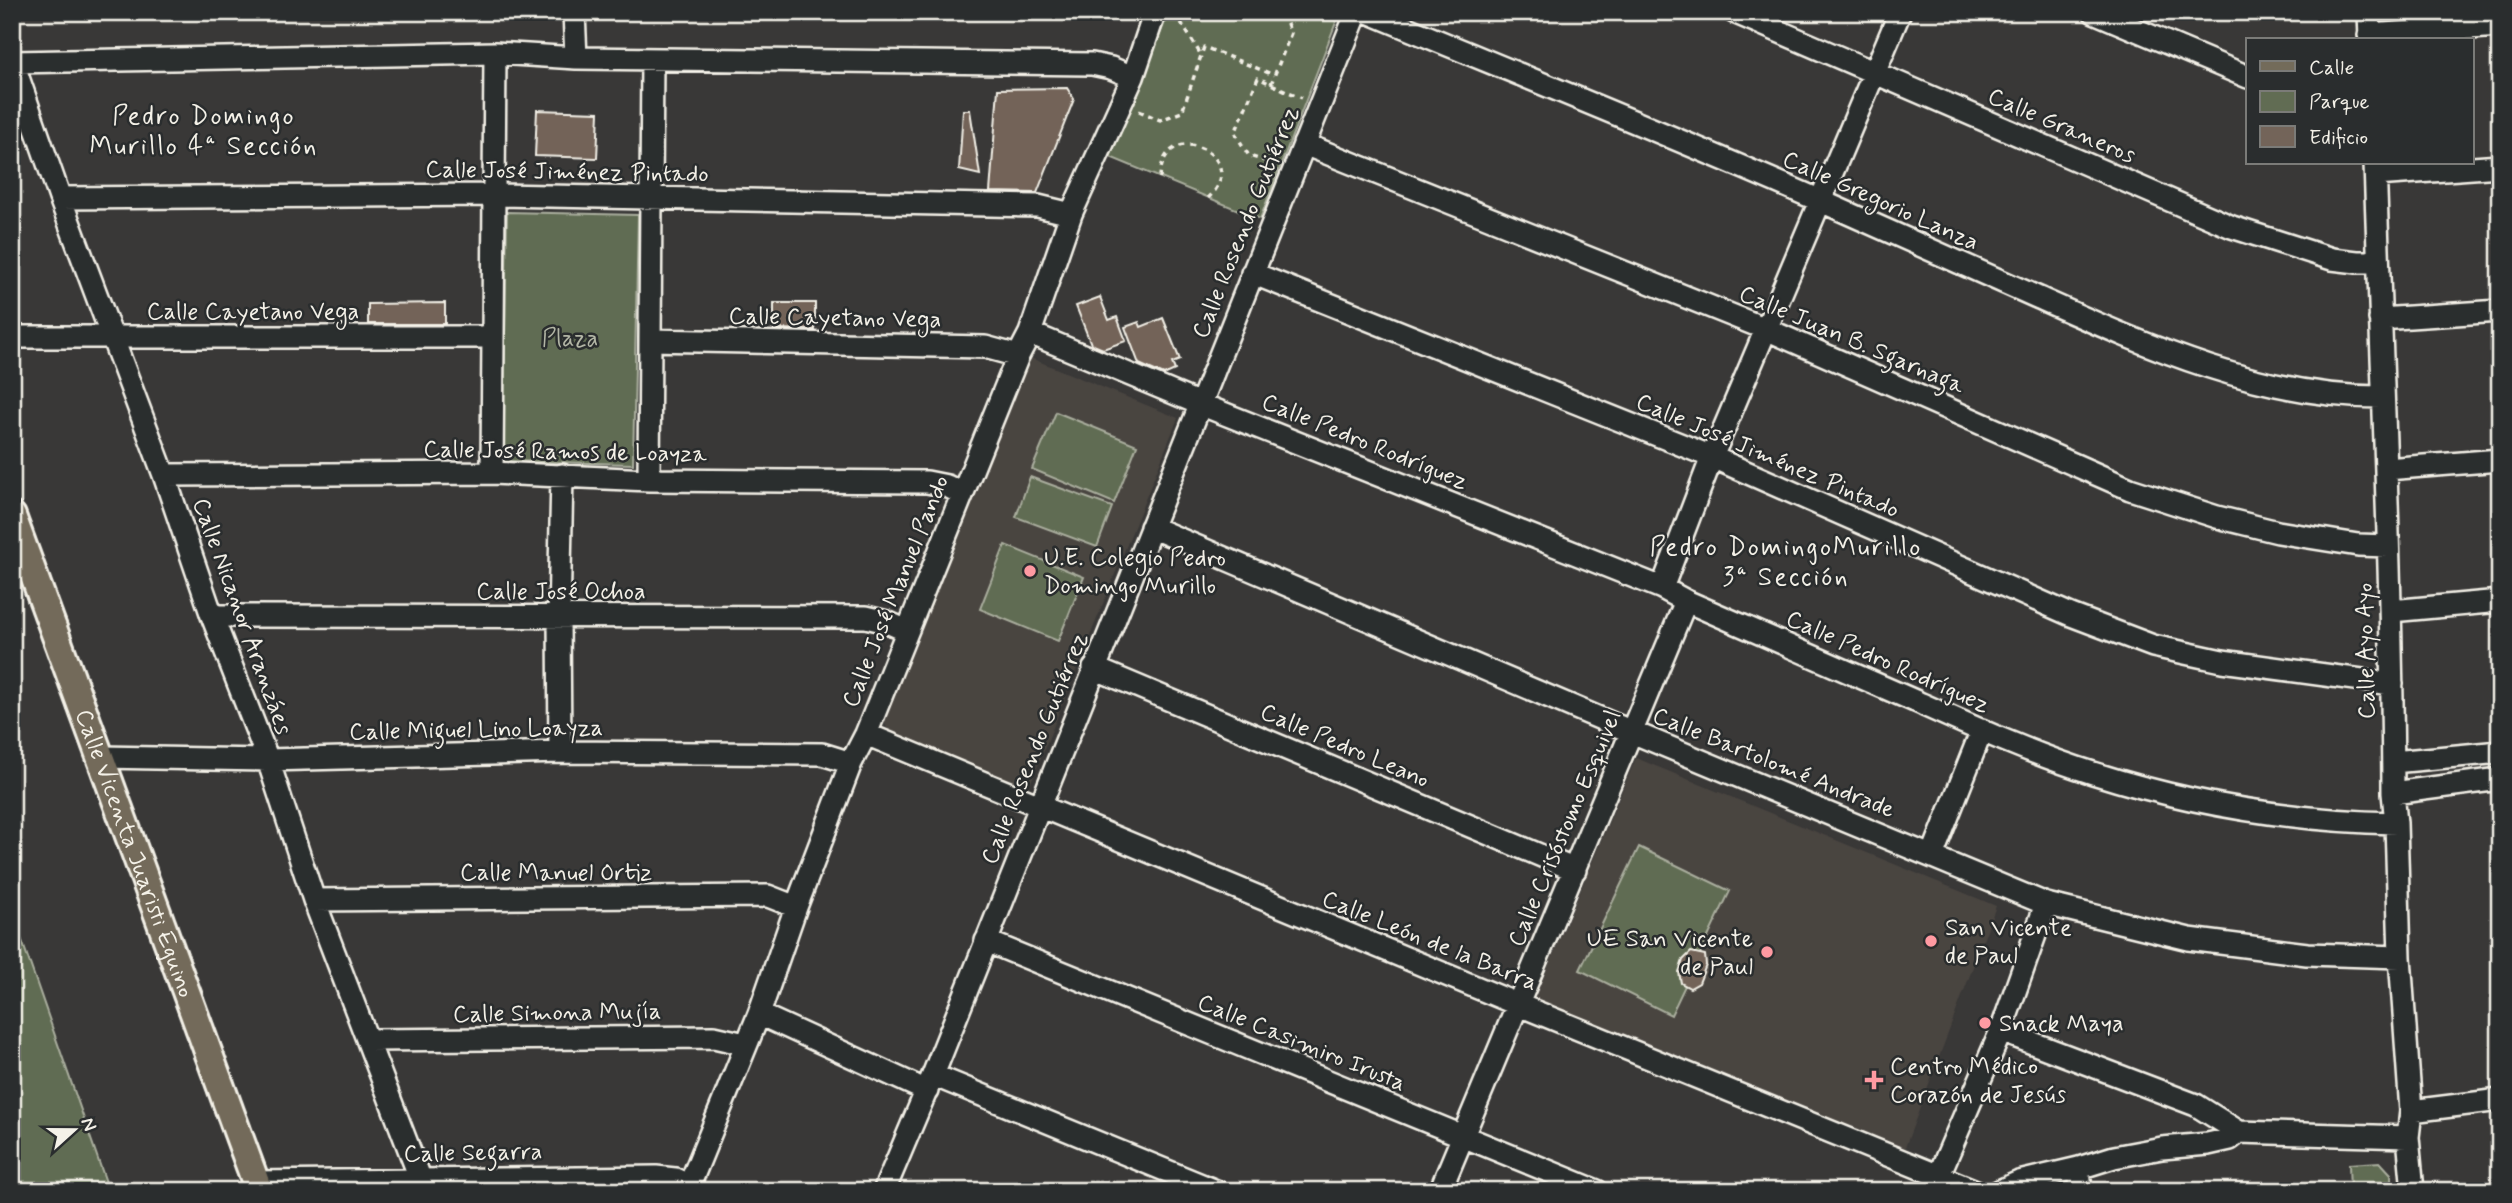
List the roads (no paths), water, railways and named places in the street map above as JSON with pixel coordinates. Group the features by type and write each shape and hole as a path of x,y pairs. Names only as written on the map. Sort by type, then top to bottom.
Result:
{"main road":[{"name":"Calle Vicenta Juaristi Eguino","path":"12,516 258,1186"}],"street":[{"path":"574,12 576,58"},
{"name":"Calle José Manuel Pando","path":"688,1188 759,1014 850,763 866,734 1030,332 1071,214 1133,77 1155,12"},
{"name":"Calle Rosendo Gutiérrez","path":"884,1191 930,1083 1357,12"},
{"name":"Calle Gregorio Lanza","path":"1368,12 1820,200 2128,337 2223,372 2355,397 2383,397"},
{"name":"Calle Graneros","path":"1734,12 2232,228 2332,259 2377,262"},
{"path":"1662,587 1712,457 1900,12"},
{"path":"2094,12 2246,76"},
{"path":"2368,12 2370,38 2500,26"},
{"path":"492,474 495,53"},
{"path":"13,61 495,53 576,58 1092,64 1133,77"},
{"path":"649,481 652,59"},
{"name":"Calle Nicanor Aranzáes","path":"13,61 164,475 212,616 268,761 314,900 423,1185"},
{"name":"Calle Juan B. Sgarnaga","path":"1304,144 1766,329 2130,489 2217,517 2278,532 2358,545 2388,546"},
{"path":"2376,169 2500,166"},
{"name":"Calle Ayo Ayo","path":"2376,169 2377,262 2391,611 2393,793 2400,957 2412,1111 2408,1137 2413,1191"},
{"name":"Calle José Jiménez Pintado","path":"61,198 494,195 651,197 1038,206 1071,214"},
{"name":"Calle José Jiménez Pintado","path":"1252,273 1712,457 2071,615 2153,646 2222,661 2392,684"},
{"path":"2380,319 2500,311"},
{"name":"Calle Pedro Rodríguez","path":"1030,332 1200,404 1662,587 1686,601 1982,730 2093,773 2185,797 2256,811 2342,822 2396,823"},
{"name":"Calle Cayetano Vega","path":"12,337 493,337"},
{"name":"Calle Cayetano Vega","path":"650,340 985,346 1018,356"},
{"path":"2386,469 2500,460"},
{"name":"Calle José Ramos de Loayza","path":"164,475 492,474 562,475 649,481 927,482 947,485 962,494"},
{"path":"560,752 562,475"},
{"name":"Calle Bartolomé Andrade","path":"1151,527 1632,732 2046,904 2189,939 2307,954 2400,957"},
{"name":"Calle Crisóstomo Esquivel","path":"1440,1191 1686,601"},
{"path":"2391,611 2500,601"},
{"name":"Calle José Ochoa","path":"212,616 866,617 907,631"},
{"name":"Calle Pedro Leano","path":"1094,668 1575,870"},
{"path":"1932,856 1982,730"},
{"name":"Calle León de la Barra","path":"866,734 1519,1005 1935,1182 1976,1191"},
{"name":"Calle Miguel Lino Loayza","path":"101,757 268,761 560,752 822,754 850,763"},
{"path":"2393,762 2500,752"},
{"path":"2393,793 2500,779"},
{"name":"Calle Manuel Ortiz","path":"314,900 768,897 796,907"},
{"path":"1935,1182 2001,1031 2046,904"},
{"name":"Calle Casimiro Irusta","path":"986,941 1597,1191"},
{"path":"759,1014 930,1083 1216,1191"},
{"path":"2001,1031 2196,1105 2239,1132 2408,1137"},
{"name":"Calle Simona Mujía","path":"368,1040 714,1037 745,1044"},
{"path":"2412,1111 2500,1100"},
{"path":"1999,1191 2019,1182 2114,1157 2230,1139 2239,1132"},
{"path":"2079,1168 2081,1191"},
{"name":"Calle Segarra","path":"258,1186 423,1185 656,1177 675,1179 688,1188"}],"place":[{"name":"U.E. Colegio Pedro Domingo Murillo","path":"1030,571"},
{"name":"San Vicente de Paul","path":"1931,941"},
{"name":"UE San Vicente de Paul","path":"1767,952"},
{"name":"Snack Maya","path":"1985,1023"},
{"name":"Centro Médico Corazón de Jesús","path":"1874,1080"}],"district":[{"name":"Pedro Domingo Murillo 4ª Sección","path":"204,130"},
{"name":"Pedro DomingoMurillo 3ª Sección","path":"1786,561"}],"park label":[{"name":"Plaza","path":"570,338"}]}
